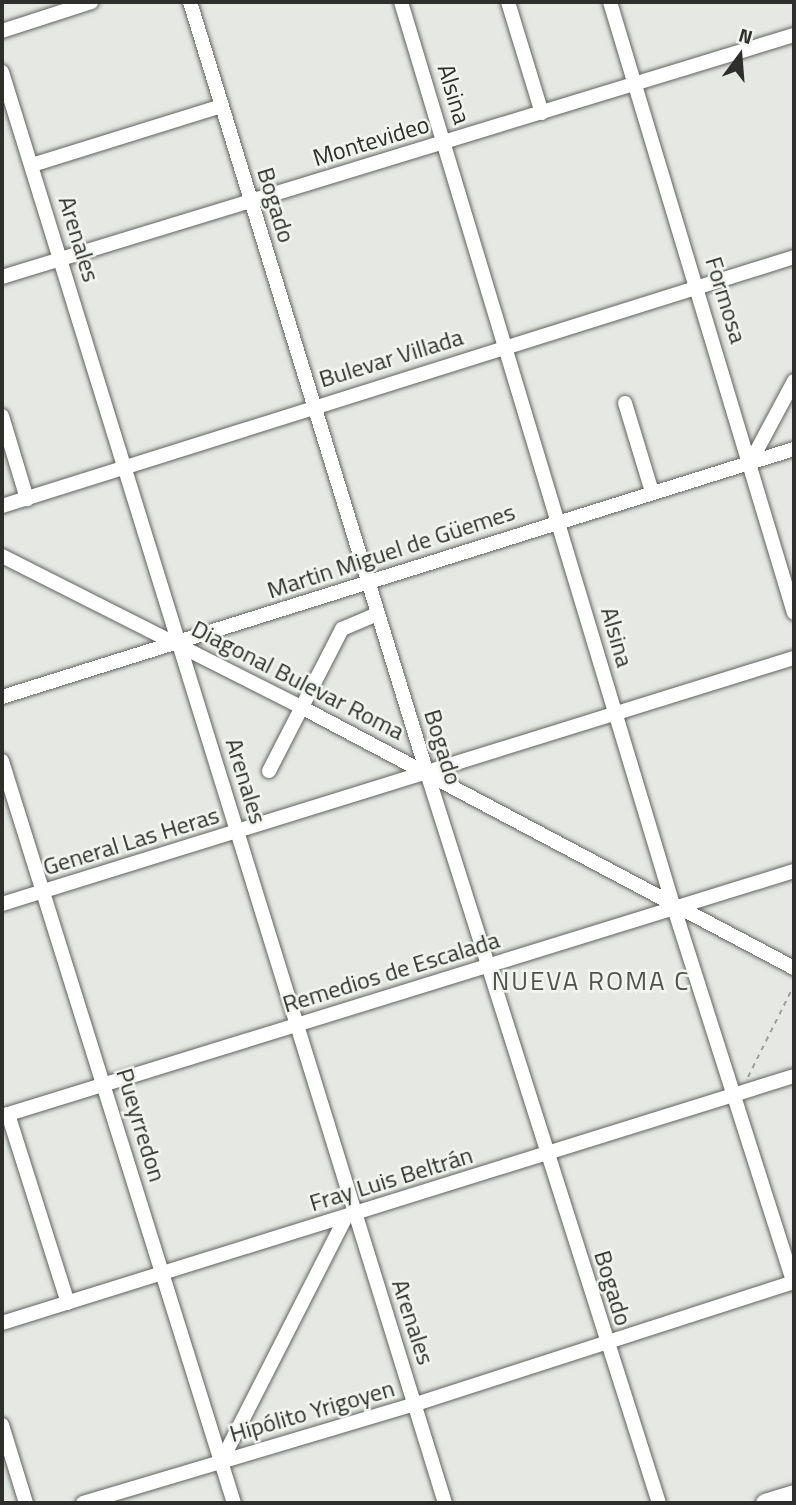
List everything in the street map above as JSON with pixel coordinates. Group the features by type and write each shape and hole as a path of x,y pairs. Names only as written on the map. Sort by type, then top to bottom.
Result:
{"main road":[{"path":"765,1503 794,1494"}],"street":[{"path":"2,31 91,2"},
{"name":"Bogado","path":"190,2 427,773 659,1503"},
{"name":"Alsina","path":"401,2 674,908 738,1094 794,1283"},
{"path":"508,2 542,113"},
{"name":"Formosa","path":"610,2 700,288 794,613"},
{"name":"Montevideo","path":"2,277 794,35"},
{"name":"Arenales","path":"2,72 299,1024 351,1215 416,1404 445,1503"},
{"path":"32,165 222,106"},
{"name":"Bulevar Villada","path":"2,506 794,257"},
{"path":"750,463 794,381"},
{"path":"625,403 652,492"},
{"path":"2,416 27,499"},
{"name":"Martin Miguel de Güemes","path":"2,697 180,645 559,521 794,449"},
{"name":"Diagonal Bulevar Roma","path":"2,556 301,707 674,908 794,968"},
{"path":"269,771 342,629 378,614"},
{"name":"General Las Heras","path":"2,904 794,659"},
{"name":"Pueyrredon","path":"2,761 7,800 44,891 234,1503"},
{"name":"Remedios de Escalada","path":"5,1115 794,871"},
{"name":"Fray Luis Beltrán","path":"2,1323 794,1076"},
{"path":"5,1115 68,1303"},
{"path":"220,1462 351,1215"},
{"name":"Hipólito Yrigoyen","path":"83,1503 416,1404 794,1283"},
{"path":"2,1426 26,1503"}],"path":[{"path":"738,1094 794,985"}],"district":[{"name":"NUEVA ROMA C","path":"591,981"}]}
